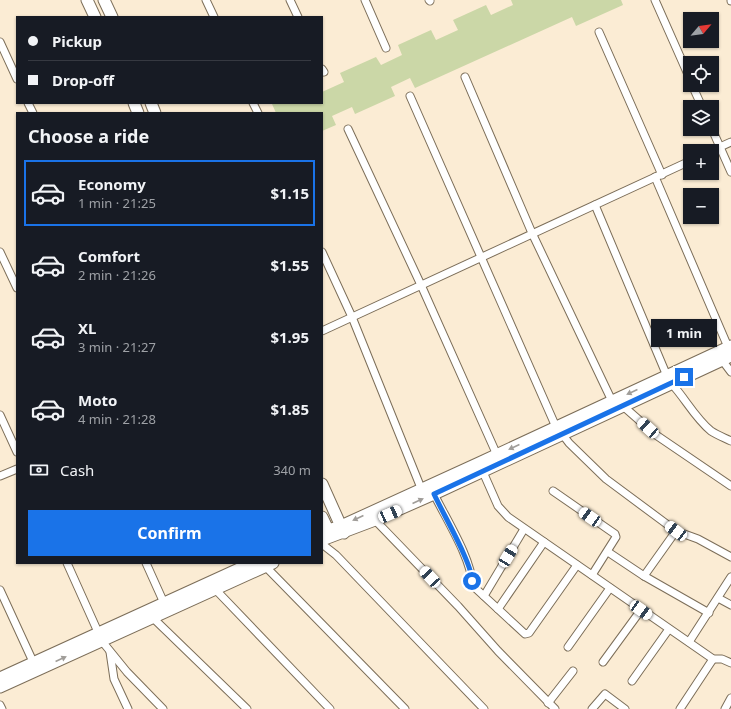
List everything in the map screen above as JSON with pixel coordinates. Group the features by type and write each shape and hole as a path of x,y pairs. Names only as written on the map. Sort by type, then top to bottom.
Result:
{"main road":[{"path":"87,0 95,16"},
{"path":"104,0 112,16"},
{"path":"323,522 326,535 375,520 483,472 612,402 669,379 728,352"},
{"path":"342,529 421,488 497,455 623,406 669,379"},
{"path":"323,486 342,529"},
{"path":"99,636 152,617 270,565"},
{"path":"0,687 36,666 239,566"},
{"path":"0,678 36,666"}],"street":[{"path":"206,0 214,16"},
{"path":"290,0 298,16"},
{"path":"365,0 386,48"},
{"path":"655,0 683,64"},
{"path":"599,32 659,176 728,352 731,372"},
{"path":"0,42 16,77"},
{"path":"465,77 532,233 612,402"},
{"path":"410,96 560,431 569,443 606,479 676,531 698,539 731,557"},
{"path":"348,129 421,285 497,455"},
{"path":"715,136 731,172"},
{"path":"720,147 731,142"},
{"path":"323,331 683,164"},
{"path":"595,205 669,379 686,400 697,417 712,432 731,441"},
{"path":"0,252 16,286"},
{"path":"323,254 352,318 421,488"},
{"path":"623,406 656,435 731,486"},
{"path":"0,415 16,450"},
{"path":"0,476 16,469"},
{"path":"483,472 498,506 508,517 713,659 722,659 731,663"},
{"path":"553,491 615,534 616,539 592,575"},
{"path":"434,494 463,553 473,577 472,584 527,635 577,565"},
{"path":"375,520 555,709"},
{"path":"484,596 524,529"},
{"path":"644,576 676,531"},
{"path":"498,609 544,542"},
{"path":"323,545 341,560 484,709"},
{"path":"608,552 644,576 709,613"},
{"path":"67,564 99,636 110,652 163,709"},
{"path":"146,564 164,603"},
{"path":"270,565 405,709"},
{"path":"689,642 731,577"},
{"path":"568,647 610,588"},
{"path":"215,589 330,709"},
{"path":"0,590 36,666"},
{"path":"718,598 731,605"},
{"path":"603,662 641,610"},
{"path":"152,617 247,709"},
{"path":"632,681 669,629"},
{"path":"110,652 114,679 128,709"},
{"path":"680,709 713,659"},
{"path":"548,703 573,671"},
{"path":"592,709 605,694 625,709"},
{"path":"725,709 731,698"},
{"path":"0,705 2,709"}],"green space":[{"path":"511,0 621,0 623,5 576,26 572,17 415,88 410,78 391,87 395,96 355,114 352,107 332,116 336,125 323,131 323,112 276,112 272,104 323,104 323,92 344,82 340,73 376,57 381,65 402,55 398,45 431,30 436,40 458,30 453,20 486,5 491,15 513,5"}],"route":[{"path":"472,581 473,577 463,553 434,494 684,377"}]}
